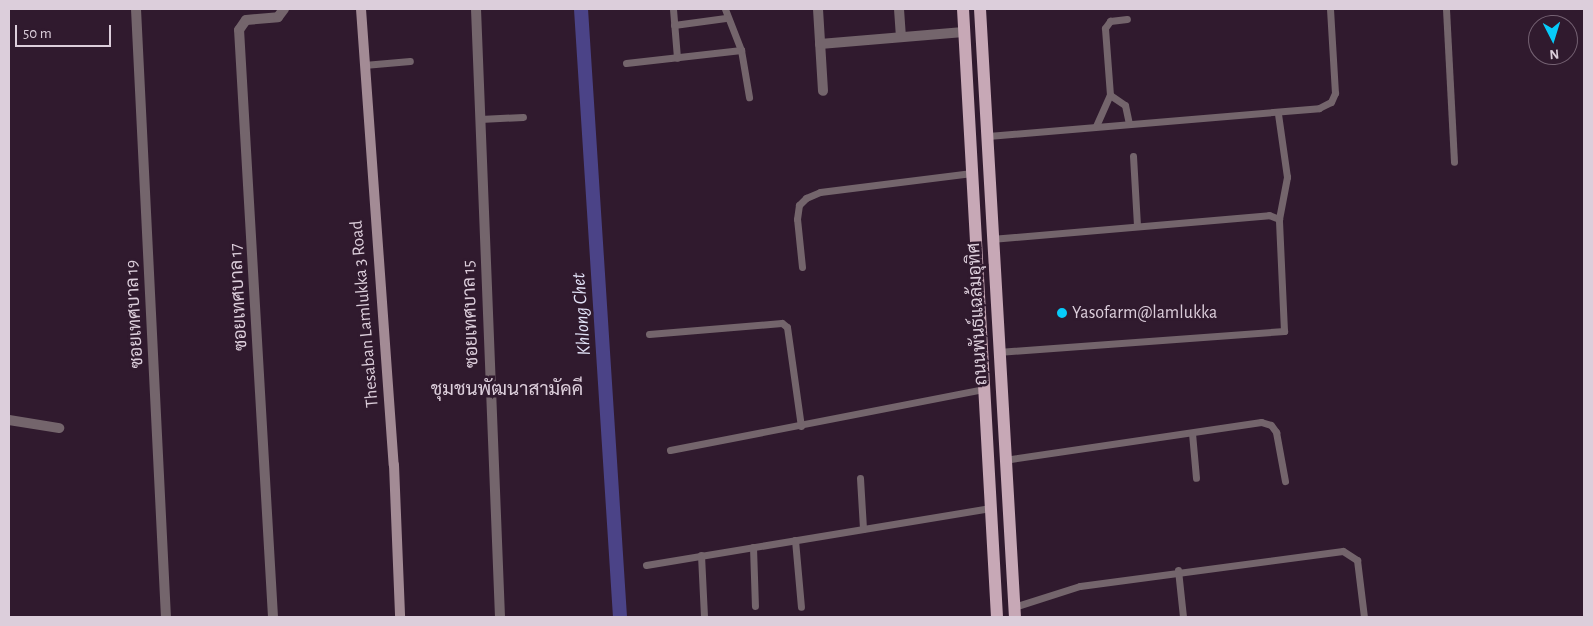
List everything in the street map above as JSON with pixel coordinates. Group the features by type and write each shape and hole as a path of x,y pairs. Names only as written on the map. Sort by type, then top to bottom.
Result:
{"main road":[{"name":"ถนนพันธ์แฉล้มอุทิศ","path":"963,9 997,617"},
{"name":"ถนนพันธ์แฉล้มอุทิศ","path":"980,9 988,136 997,352 1015,612"}],"street":[{"name":"ซอยเทศบาล 19","path":"136,9 166,617"},
{"name":"ซอยเทศบาล 17","path":"273,617 239,30 246,20 278,17 284,9"},
{"name":"Thesaban Lamlukka 3 Road","path":"361,9 394,465 400,617"},
{"name":"ซอยเทศบาล 15","path":"476,9 500,617"},
{"path":"818,9 824,91"},
{"path":"899,9 901,37"},
{"path":"820,44 964,32"},
{"path":"9,420 59,428"}],"lane":[{"path":"673,9 677,58"},
{"path":"725,9 726,18 741,50 749,96"},
{"path":"988,136 1096,126 1278,114 1319,108 1331,102 1336,80 1330,9"},
{"path":"1446,9 1454,162"},
{"path":"674,25 726,18"},
{"path":"1096,126 1110,95 1105,28 1110,21 1127,19"},
{"path":"626,63 741,50"},
{"path":"364,65 410,62"},
{"path":"1110,95 1124,105 1129,124"},
{"path":"997,352 1278,334 1284,331 1280,219 1287,177 1278,114"},
{"path":"480,119 524,117"},
{"path":"1133,156 1137,226"},
{"path":"802,267 797,219 799,205 806,198 820,192 972,173"},
{"path":"991,239 1270,215 1280,219"},
{"path":"649,334 782,323 787,327 801,426"},
{"path":"670,450 984,389"},
{"path":"1004,460 1192,432 1271,424 1285,481"},
{"path":"1192,432 1196,478"},
{"path":"860,478 863,529"},
{"path":"646,565 990,508"},
{"path":"795,540 801,607"},
{"path":"753,547 755,606"},
{"path":"1015,612 1080,586 1178,570 1343,551 1357,560 1364,617"},
{"path":"701,555 704,617"},
{"path":"1178,570 1183,617"}],"waterway":[{"name":"Khlong Chet","path":"581,9 620,617"}],"place":[{"name":"Yasofarm@lamlukka","path":"1062,313"}],"district":[{"name":"ชุมชนพัฒนาสามัคคี","path":"507,390"}]}
